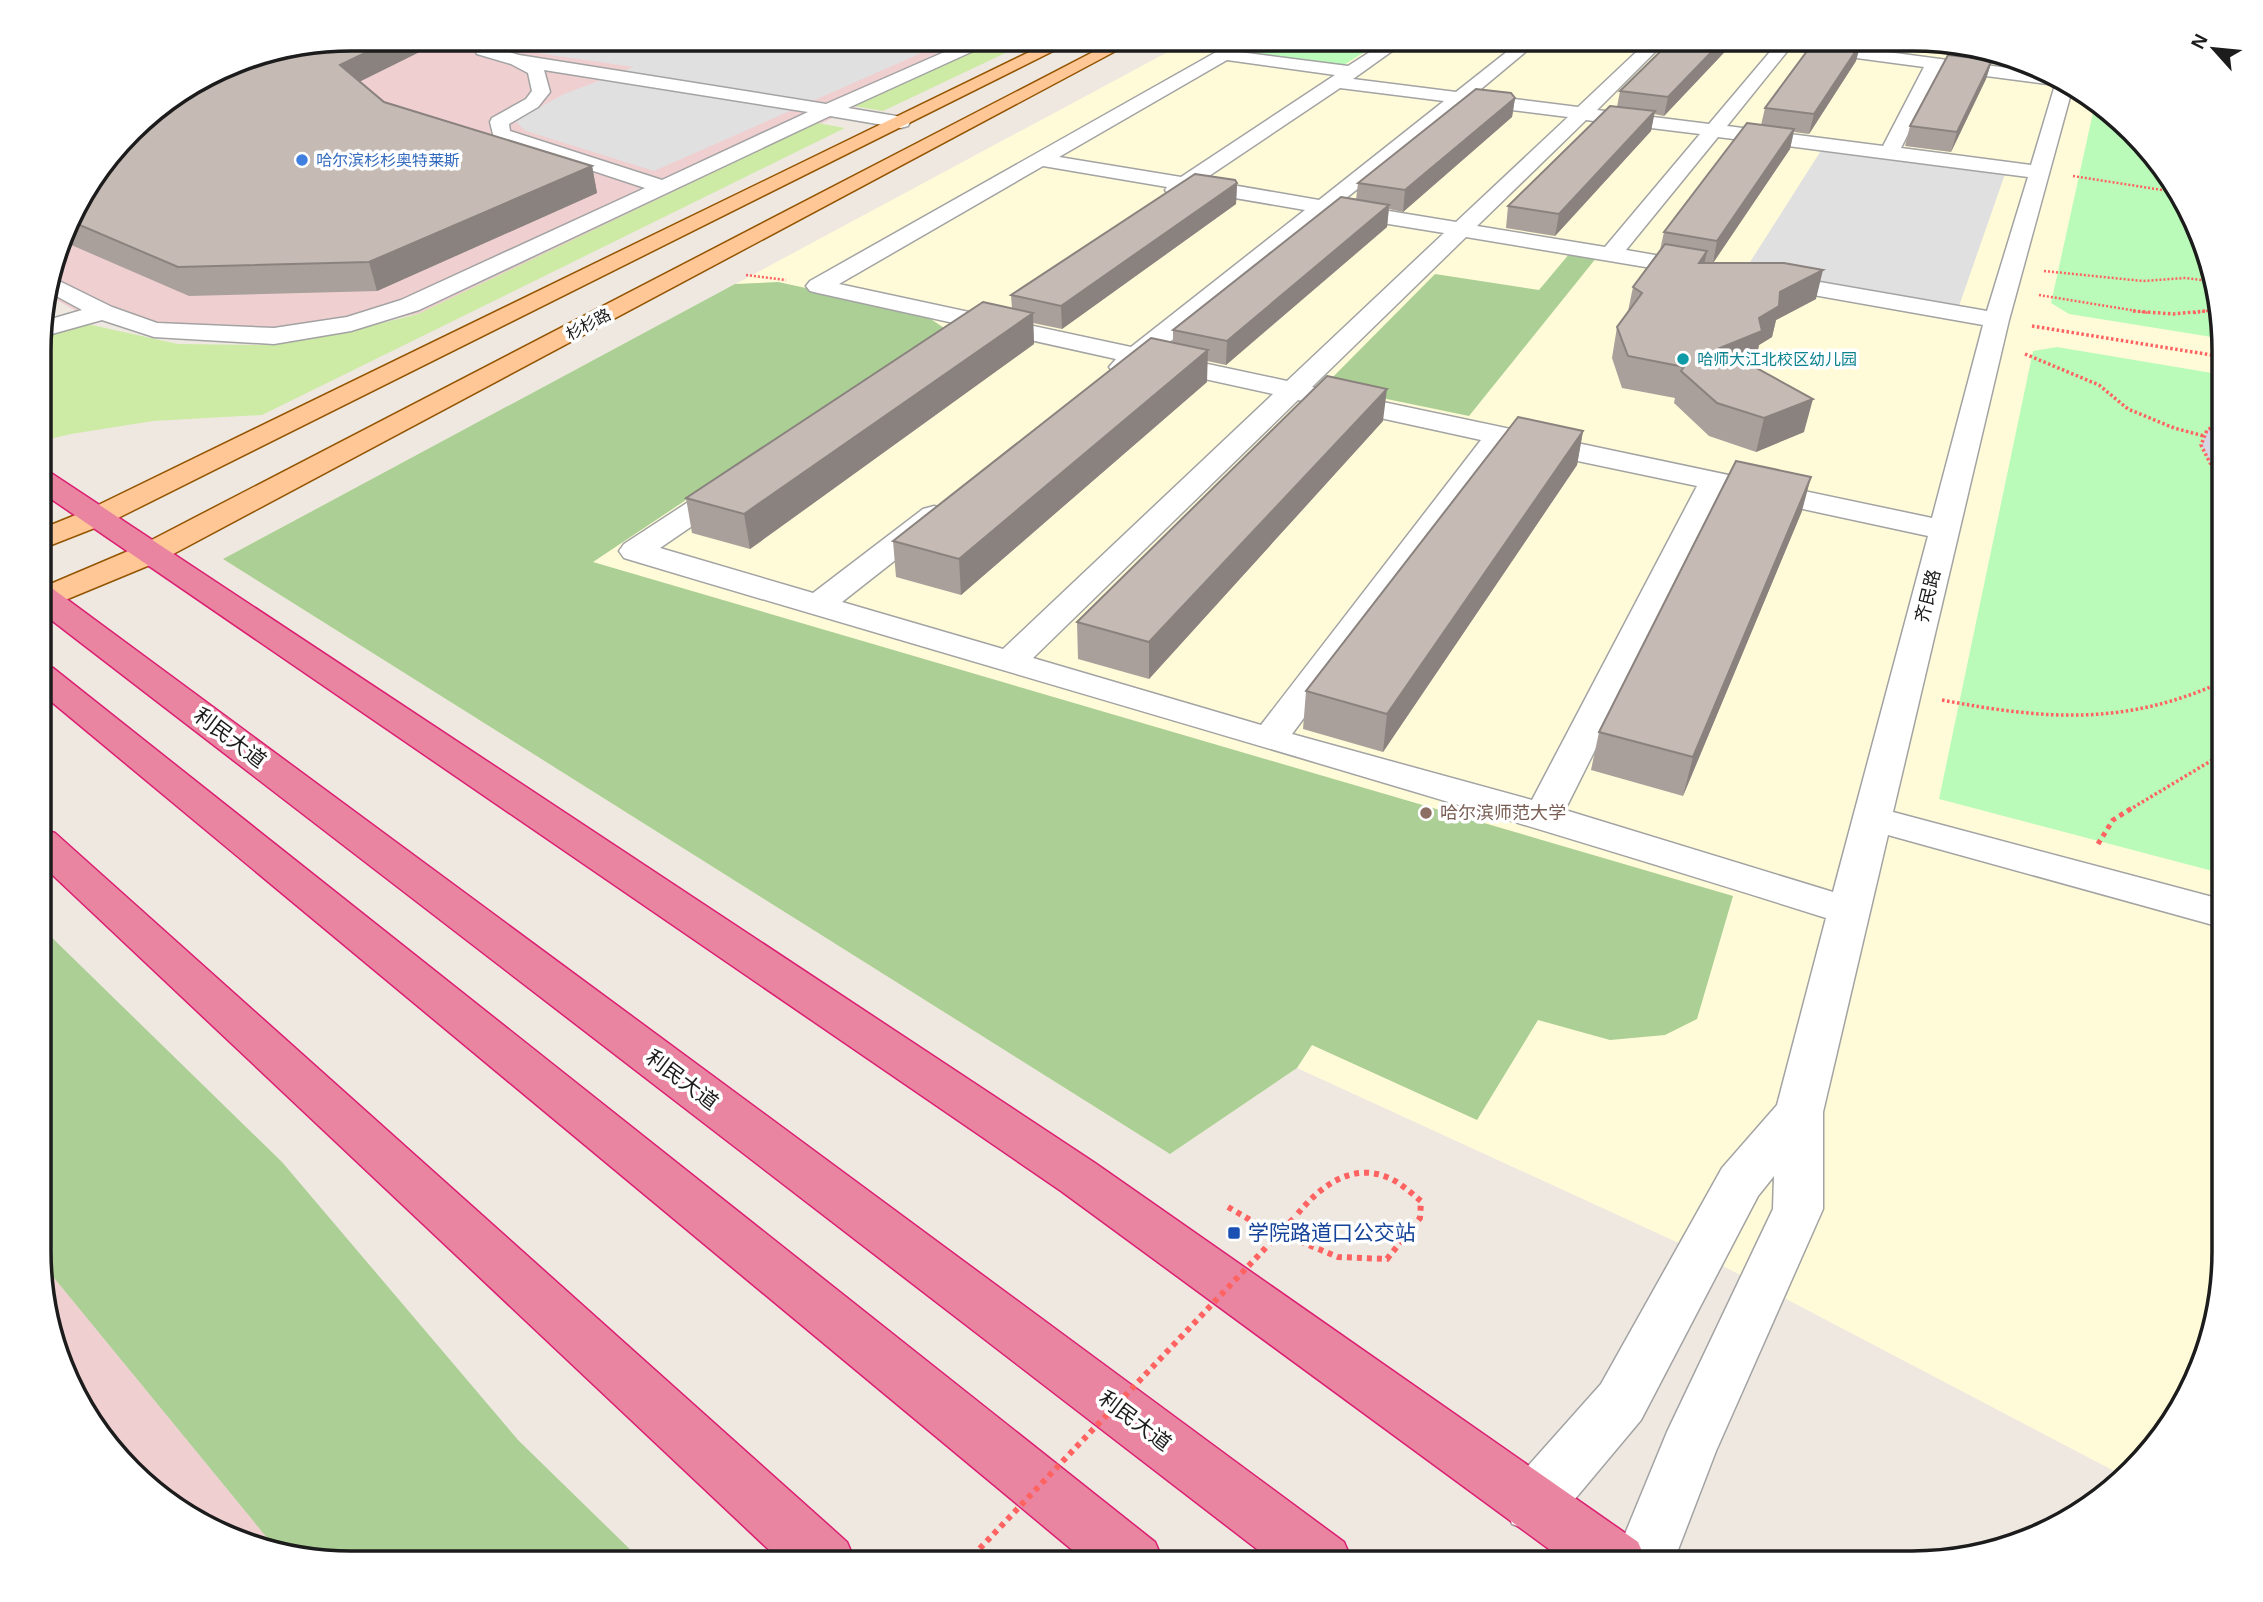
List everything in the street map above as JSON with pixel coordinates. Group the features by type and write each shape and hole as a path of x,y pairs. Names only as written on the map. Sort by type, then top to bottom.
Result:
{"highway":[{"path":"51,485 1078,1177 1596,1551"},
{"name":"利民大道","path":"51,605 1307,1551"},
{"path":"51,683 1119,1551"},
{"path":"51,851 813,1551"}],"main road":[{"path":"51,536 99,516 1045,51"},
{"name":"杉杉路","path":"51,594 151,553 1107,51"}],"lane":[{"path":"486,51 517,60 901,122"},
{"path":"58,287 96,308 154,330 274,336 351,324 410,305 960,51"},
{"path":"1150,206 1383,51"},
{"path":"1103,382 1518,51"},
{"path":"1010,662 1648,51"},
{"path":"1611,254 1779,51"},
{"path":"1842,51 2034,77"},
{"path":"818,286 1224,55 1460,98 2039,172"},
{"path":"517,60 536,70 541,92 532,103 499,122 501,134 663,187"},
{"path":"1889,153 1934,64"},
{"name":"齐民路","path":"1799,1112 2001,305 2062,91"},
{"path":"1042,160 1736,275 2001,305"},
{"path":"818,286 1499,436 1945,530"},
{"path":"956,337 1001,306"},
{"path":"53,316 96,308"},
{"path":"51,327 96,308"},
{"path":"1269,739 1499,436"},
{"path":"750,474 635,551 1269,739 1543,816 1849,911"},
{"path":"1543,816 1715,480"},
{"path":"818,605 950,502"},
{"path":"1873,819 2212,911"},
{"path":"1532,1504 1621,1402 1740,1182 1799,1112"},
{"path":"1613,1551 1688,1451 1798,1209 1799,1112"}],"path":[{"path":"2039,172 2166,191"},
{"path":"691,270 780,279 818,286"},
{"path":"2001,305 2143,281 2185,278 2204,280"},
{"path":"2001,305 2173,314 2210,310"},
{"path":"2001,305 2212,354"},
{"path":"2001,305 2033,356 2099,385 2128,409 2174,428 2204,436"},
{"path":"2212,427 2207,430 2201,444 2212,465"},
{"path":"1904,692 1979,709 2048,717 2105,716 2165,706 2212,686"},
{"path":"2099,880 2098,841 2113,820 2212,760"},
{"path":"977,1551 1279,1233 1295,1217 1305,1202 1330,1182 1356,1172 1388,1178 1421,1201 1420,1218 1387,1259 1338,1257 1279,1233 1259,1225 1228,1207"}],"shaded area":[{"path":"332,51 975,51 418,314 351,327 247,341 92,320 56,299 67,254 92,199"},
{"path":"523,51 926,51 654,171 526,131 515,121 562,95 634,67"},
{"name":"哈尔滨师范大学","path":"1170,51 1932,51 1990,61 2027,74 2062,91 2095,113 2138,153 2150,168 2172,201 2189,236 2202,273 2210,312 2212,1271 2202,1329 2189,1366 2162,1418 2138,1449 2115,1472 1683,1245 1297,1068 1170,1154 223,559"},
{"path":"1822,149 2005,174 1959,306 1745,270"},
{"path":"2212,427 2212,465 2201,445 2207,430"},
{"path":"51,1275 268,1540 218,1520 184,1501 153,1477 125,1449 101,1418 74,1366 61,1329"}],"green space":[{"path":"974,51 1010,51 883,111 853,106"},
{"path":"1215,51 1366,51 1339,68"},
{"path":"2093,112 2138,153 2162,184 2181,218 2202,273 2212,337 2069,314 2051,303"},
{"path":"817,123 845,128 262,415 153,421 51,439 51,335 87,324 178,344 261,345 347,332 418,314"},
{"path":"1570,253 1597,257 1469,416 1324,386 1435,274 1539,290"},
{"path":"778,282 922,313 944,328 593,562 1733,896 1697,1019 1665,1035 1610,1040 1538,1020 1477,1120 1312,1045 1297,1068 1170,1154 223,559 735,284"},
{"path":"2057,347 2212,373 2212,871 1939,799 2033,351"},
{"path":"51,937 282,1162 518,1440 632,1551 331,1551 268,1540 51,1275"}],"building":[{"name":"哈尔滨杉杉奥特莱斯","path":"331,51 369,51 340,65 384,102 592,166 369,262 178,267 79,225 82,218 113,168 153,125 201,91 236,74 273,61"},
{"path":"1661,51 1712,51 1668,97 1620,91"},
{"path":"1807,51 1856,51 1814,114 1765,108"},
{"path":"1948,55 1991,61 1957,132 1910,126"},
{"path":"1476,89 1511,93 1515,98 1405,190 1358,183"},
{"path":"1610,106 1655,111 1559,214 1508,206"},
{"path":"1747,123 1794,129 1717,241 1664,232"},
{"path":"1195,174 1235,180 1237,183 1061,306 1011,295"},
{"path":"1341,197 1389,205 1227,341 1173,330"},
{"path":"1665,244 1707,251 1699,263 1784,263 1823,270 1780,292 1779,306 1759,318 1762,331 1720,348 1813,399 1764,418 1717,403 1681,371 1684,367 1628,356 1617,327 1642,293 1633,287"},
{"path":"983,302 1033,313 744,514 686,498"},
{"path":"1151,338 1208,350 959,559 893,541"},
{"path":"1327,376 1387,389 1149,642 1077,622"},
{"path":"1518,417 1583,431 1387,714 1306,691"},
{"path":"1736,461 1811,477 1693,757 1599,732"}],"place":[{"name":"哈尔滨杉杉奥特莱斯","path":"302,160"},
{"name":"哈师大江北校区幼儿园","path":"1683,359"},
{"name":"哈尔滨师范大学","path":"1426,813"},
{"name":"学院路道口公交站","path":"1234,1233"}]}
